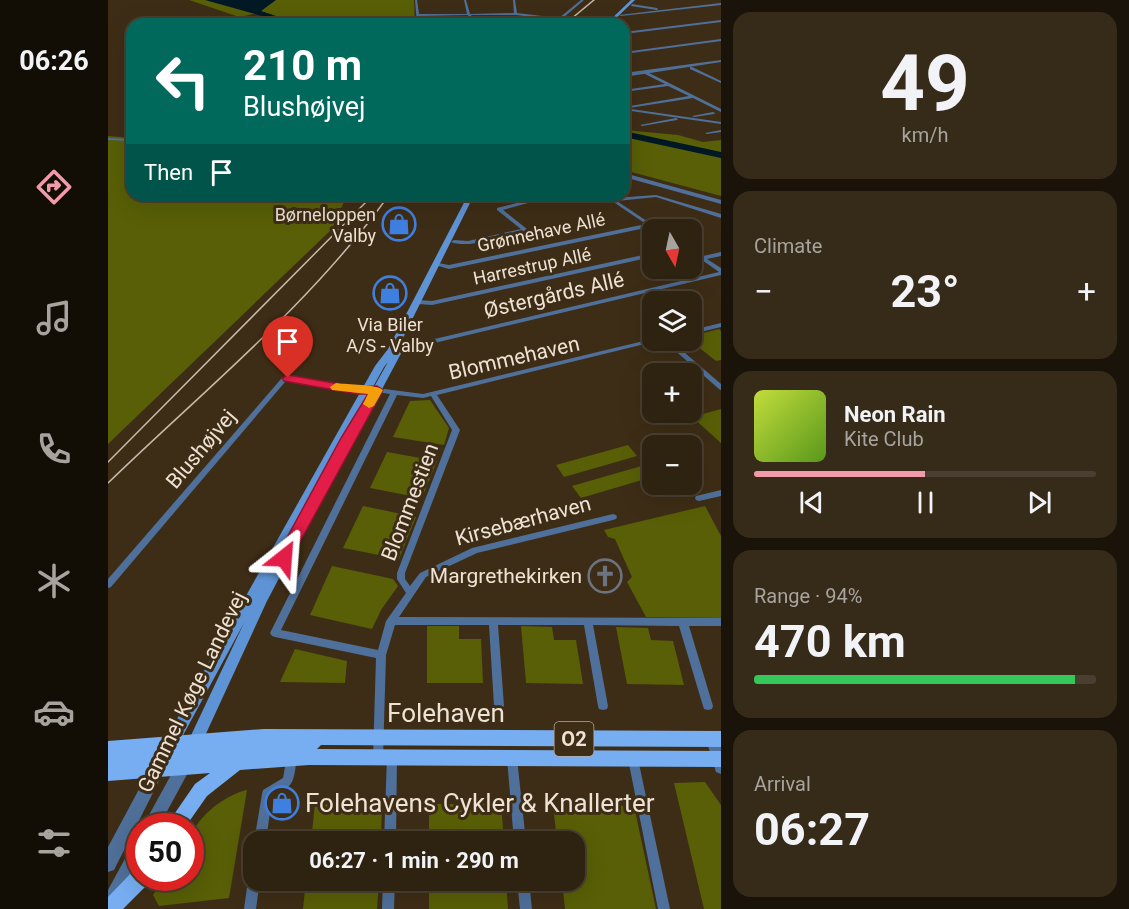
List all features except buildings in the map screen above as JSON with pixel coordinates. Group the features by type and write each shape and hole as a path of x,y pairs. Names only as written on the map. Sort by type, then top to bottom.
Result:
{"main road":[{"path":"619,18 634,2"},
{"path":"615,18 634,2"},
{"name":"Gammel Køge Landevej","path":"165,757 398,347 440,265 468,201"},
{"name":"Gammel Køge Landevej","path":"440,265 454,242 473,201"},
{"name":"Gammel Køge Landevej","path":"189,754 261,601 348,438 361,419 372,390"},
{"name":"Folehaven","path":"165,757 288,747 330,738 717,739"},
{"name":"O2","path":"108,749 165,757"},
{"path":"108,763 189,754"},
{"name":"Folehaven","path":"189,754 236,764 291,759 385,757 633,758 720,762"},
{"name":"O2","path":"108,773 165,757"},
{"path":"184,813 201,790 236,764"},
{"path":"109,908 127,891"}],"street":[{"path":"416,0 418,18"},
{"path":"465,0 470,18"},
{"path":"514,0 516,14"},
{"path":"561,18 583,0"},
{"path":"634,2 666,11"},
{"path":"623,14 632,15 721,4"},
{"path":"418,15 516,14 551,18"},
{"path":"630,32 721,21"},
{"path":"630,52 721,40"},
{"path":"630,74 721,61"},
{"path":"691,68 721,82"},
{"path":"644,72 721,111"},
{"path":"630,90 669,84"},
{"path":"630,108 694,97"},
{"path":"630,110 721,123"},
{"path":"642,124 713,113"},
{"path":"707,134 721,131"},
{"path":"108,139 126,140"},
{"path":"630,177 721,202"},
{"path":"630,198 656,196 721,216"},
{"path":"454,242 468,243 525,230 499,209 531,201"},
{"path":"615,201 642,219"},
{"name":"Grønnehave Allé","path":"440,265 449,267 642,227"},
{"path":"703,258 721,254"},
{"name":"Harrestrup Allé","path":"421,302 432,303 642,257"},
{"path":"703,258 721,272"},
{"name":"Østergårds Allé","path":"398,347 721,272"},
{"path":"702,330 721,325"},
{"name":"Blommehaven","path":"372,390 418,396 433,394 642,344"},
{"path":"679,351 721,388"},
{"name":"Blushøjvej","path":"108,585 283,380 288,378 372,390"},
{"path":"381,655 275,633 394,393"},
{"name":"Blommestien","path":"409,591 401,579 401,573 456,430 433,394"},
{"path":"699,498 721,493"},
{"name":"Kirsebærhaven","path":"385,757 379,738 381,655 391,621 409,591 423,575 475,550 614,517"},
{"path":"391,621 721,622"},
{"name":"Folehaven","path":"493,621 499,706"},
{"path":"588,621 603,706"},
{"path":"683,622 708,706"},
{"path":"717,739 720,762"},
{"name":"Gammel Køge Landevej","path":"158,813 189,754"},
{"name":"Gammel Køge Landevej","path":"108,864 165,757"},
{"name":"Folehaven","path":"385,757 389,831"},
{"name":"Folehaven","path":"512,758 519,831"},
{"path":"633,758 664,909"},
{"path":"262,831 267,794 288,781 291,759"},
{"path":"109,908 126,875"},
{"path":"250,909 252,891"},
{"path":"388,909 389,891"},
{"path":"524,891 526,909"}],"green space":[{"path":"189,0 414,0 415,18 282,18 263,12 239,17"},
{"path":"630,131 678,135 703,142 721,140 721,196 630,172"},
{"path":"108,136 126,138 126,201 344,201 332,229 108,444"},
{"path":"719,329 721,331 721,360 716,361 702,350 702,333"},
{"path":"430,400 449,428 444,445 393,437 410,401"},
{"path":"721,409 721,443 699,423 702,423 702,414"},
{"path":"628,445 637,456 564,477 556,465"},
{"path":"387,452 437,461 422,498 370,488"},
{"path":"642,466 642,480 581,498 572,486"},
{"path":"363,506 416,517 399,559 343,548"},
{"path":"705,506 721,536 721,618 646,617 627,582 632,577 615,539 608,537 604,530"},
{"path":"332,566 393,579 398,586 381,610 372,629 310,615"},
{"path":"427,626 459,626 459,639 481,639 483,683 427,683"},
{"path":"521,626 552,627 554,640 576,640 583,684 526,683"},
{"path":"616,627 648,628 651,640 673,641 684,685 627,684"},
{"path":"295,649 347,661 345,683 280,682"},
{"path":"705,782 721,805 721,909 704,909 674,783"},
{"path":"247,790 229,898 159,906 153,895 156,891 204,891 204,816 221,802"},
{"path":"315,804 382,805 381,831 312,831"},
{"path":"429,804 501,804 503,831 429,831"},
{"path":"553,805 634,806 656,909 565,909 563,891 585,891 585,831 556,831"},
{"path":"305,891 378,891 377,909 303,909"},
{"path":"429,891 507,891 508,909 429,909"}],"water":[{"path":"205,0 276,0 261,11 282,18 270,18"}],"waterway":[{"path":"630,135 721,155"}],"tram line":[{"path":"572,18 594,0"},
{"path":"108,462 367,201"},
{"path":"108,483 291,310 358,235 384,201"}],"slow traffic":[{"path":"336,387 357,391 377,390 369,404"}],"place":[{"name":"Børneloppen Valby","path":"399,224"},
{"name":"Via Biler A/S - Valby","path":"390,293"},
{"name":"Margrethekirken","path":"605,576"},
{"name":"Folehavens Cykler & Knallerter","path":"282,803"}],"route":[{"path":"284,558 348,438 377,390 357,391 288,378"}]}
